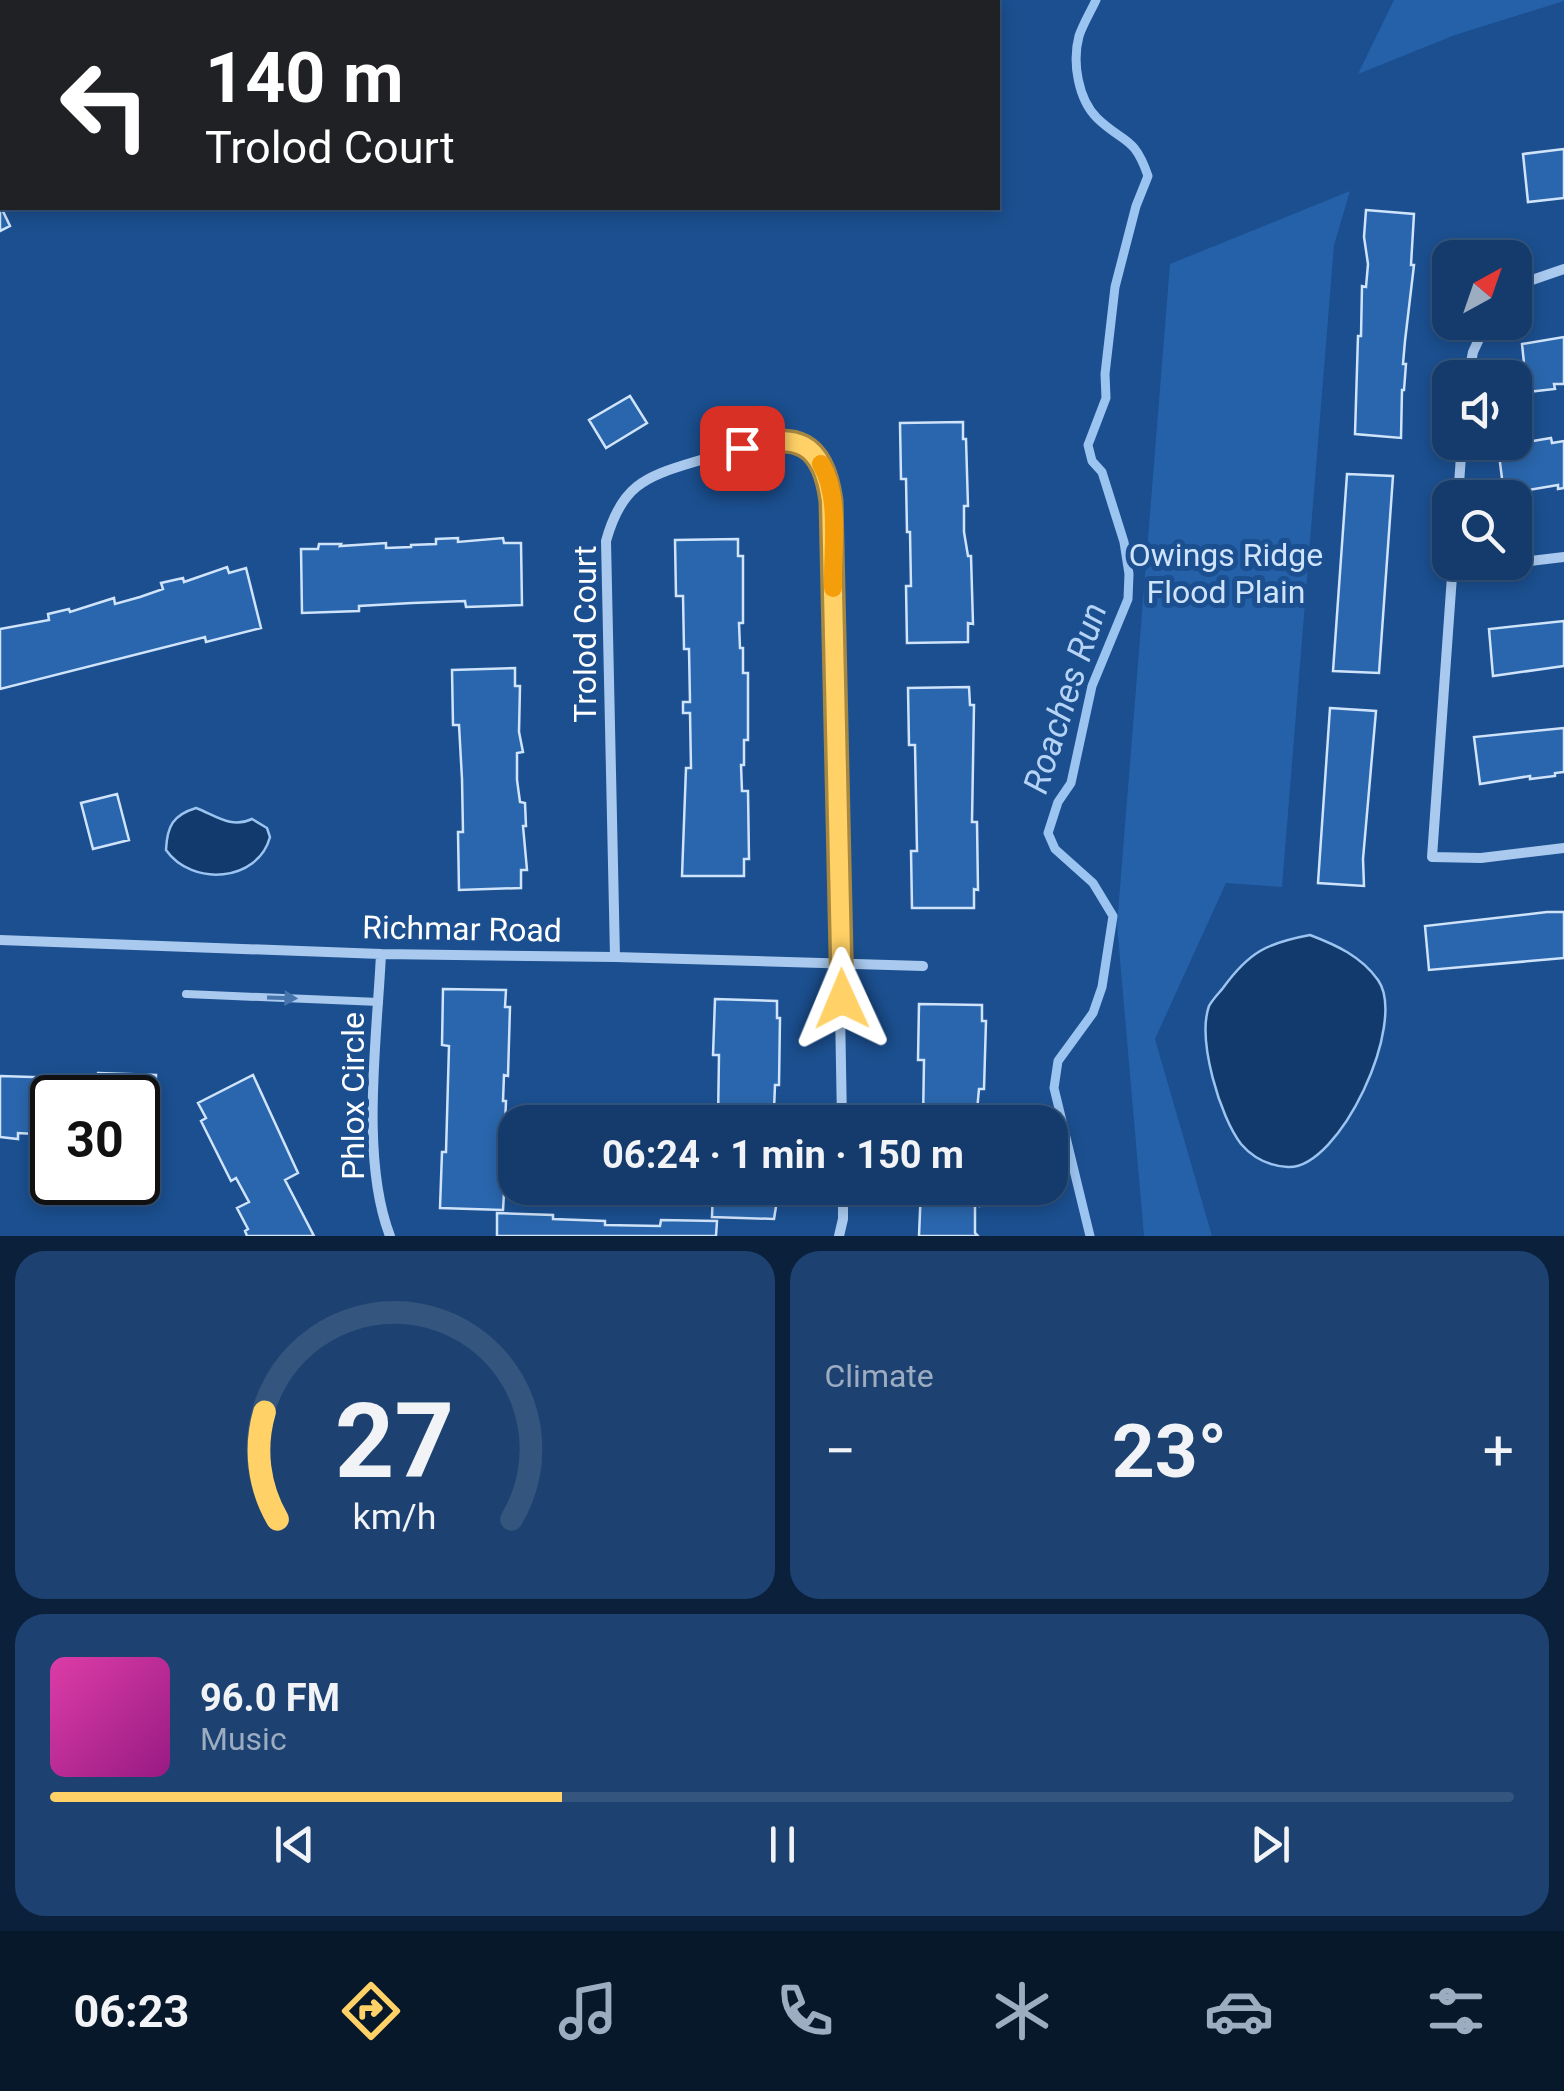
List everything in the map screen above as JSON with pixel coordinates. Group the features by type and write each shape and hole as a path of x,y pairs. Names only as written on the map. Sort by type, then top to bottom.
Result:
{"street":[{"path":"1532,280 1564,269"},
{"name":"Trolod Court","path":"615,956 606,541 613,515 633,488 651,475 772,439 792,440 807,448 828,475 841,964"},
{"path":"1532,560 1564,558"},
{"path":"1452,580 1432,856 1481,858 1564,848"},
{"name":"Richmar Road","path":"0,940 381,954 615,956 924,966"},
{"name":"Phlox Circle","path":"381,954 372,1153 379,1209 390,1236"},
{"path":"841,964 842,1105"},
{"path":"839,1236 843,1205"}],"lane":[{"path":"186,994 379,1002"}],"green space":[{"path":"1394,0 1564,1 1455,35 1358,74"},
{"name":"Owings Ridge Flood Plain","path":"1350,191 1334,245 1282,887 1226,883 1155,1039 1212,1236 1144,1236 1117,925 1170,264"}],"shaded area":[{"path":"196,808 230,822 252,819 267,828 270,837 263,852 239,871 223,874 207,874 177,862 166,850 170,828 182,814"},
{"path":"1310,935 1347,952 1378,980 1385,1000 1384,1027 1364,1090 1347,1120 1328,1145 1308,1161 1288,1167 1251,1153 1233,1132 1213,1078 1206,1021 1212,1001 1251,958 1270,946"}],"building":[{"path":"1564,149 1564,198 1528,202 1523,154"},
{"path":"0,210 2,210 10,226 0,231"},
{"path":"1366,210 1414,214 1401,438 1355,434 1358,336 1368,264"},
{"path":"1564,337 1564,384 1532,391 1532,360 1524,360 1522,344"},
{"path":"630,396 647,423 606,448 589,420"},
{"path":"963,422 968,506 964,506 964,532 971,556 973,624 968,623 968,642 907,643 910,532 906,479 901,479 900,423"},
{"path":"1551,438 1552,443 1564,441 1564,488 1558,489 1558,485 1532,489 1532,480 1502,480 1500,460 1532,460 1532,441"},
{"path":"1347,474 1393,476 1379,673 1333,671"},
{"path":"458,538 458,542 503,538 504,543 521,543 522,605 466,607 465,601 302,613 301,549 318,549 319,544 386,543 386,548 411,547 436,544 436,539"},
{"path":"738,539 738,556 743,556 740,648 743,673 748,673 748,740 744,740 741,765 742,791 748,791 749,859 744,859 744,876 682,876 686,768 691,768 690,713 683,713 683,702 690,702 689,649 684,649 683,596 676,596 675,540"},
{"path":"227,567 229,573 246,568 261,628 206,642 205,637 0,689 0,629 49,620 48,614 69,609 70,612 114,598 115,604 163,589 161,583 183,578 184,582"},
{"path":"1564,621 1564,666 1493,676 1489,629"},
{"path":"515,668 515,686 520,686 519,732 523,752 517,753 517,780 520,802 525,803 527,870 521,870 521,888 459,890 462,779 459,725 453,725 452,670"},
{"path":"969,687 970,705 974,705 972,822 977,822 978,890 974,889 974,908 912,908 911,851 917,851 915,745 909,745 908,688"},
{"path":"1330,708 1376,711 1364,886 1318,883"},
{"path":"1564,728 1564,772 1480,784 1474,737"},
{"path":"117,794 129,840 93,849 81,803"},
{"path":"1564,912 1564,958 1429,970 1425,926"},
{"path":"443,989 506,990 505,1007 510,1007 508,1076 504,1075 506,1105 498,1105 498,1205 503,1205 503,1210 440,1208 449,1046 442,1045"},
{"path":"715,999 777,1001 779,1085 775,1085 774,1105 718,1105 719,1055 713,1055"},
{"path":"919,1004 982,1005 982,1021 986,1021 984,1089 979,1089 978,1105 923,1105 924,1060 918,1060"},
{"path":"253,1075 298,1173 285,1180 314,1236 247,1236 248,1229 237,1208 249,1202 236,1178 231,1181 201,1121 206,1118 198,1103"},
{"path":"0,1076 30,1077 30,1134 18,1133 18,1139 0,1137"},
{"path":"712,1205 776,1205 774,1219 712,1217"},
{"path":"920,1205 975,1205 978,1236 919,1236"},
{"path":"497,1213 553,1215 553,1219 605,1221 605,1225 717,1221 716,1236 497,1236"}],"waterway":[{"name":"Roaches Run","path":"1090,1236 1054,1088 1058,1061 1093,1013 1102,987 1113,916 1093,883 1055,849 1048,833 1058,802 1071,783 1092,686 1128,599 1124,542 1102,472 1092,461 1088,445 1106,398 1115,287 1148,176 1133,146 1097,118 1081,91 1077,46 1096,0"}],"slow traffic":[{"path":"821,464 828,475 831,501 833,588"}],"route":[{"path":"742,448 772,439 792,440 807,448 828,475 842,999"}]}
